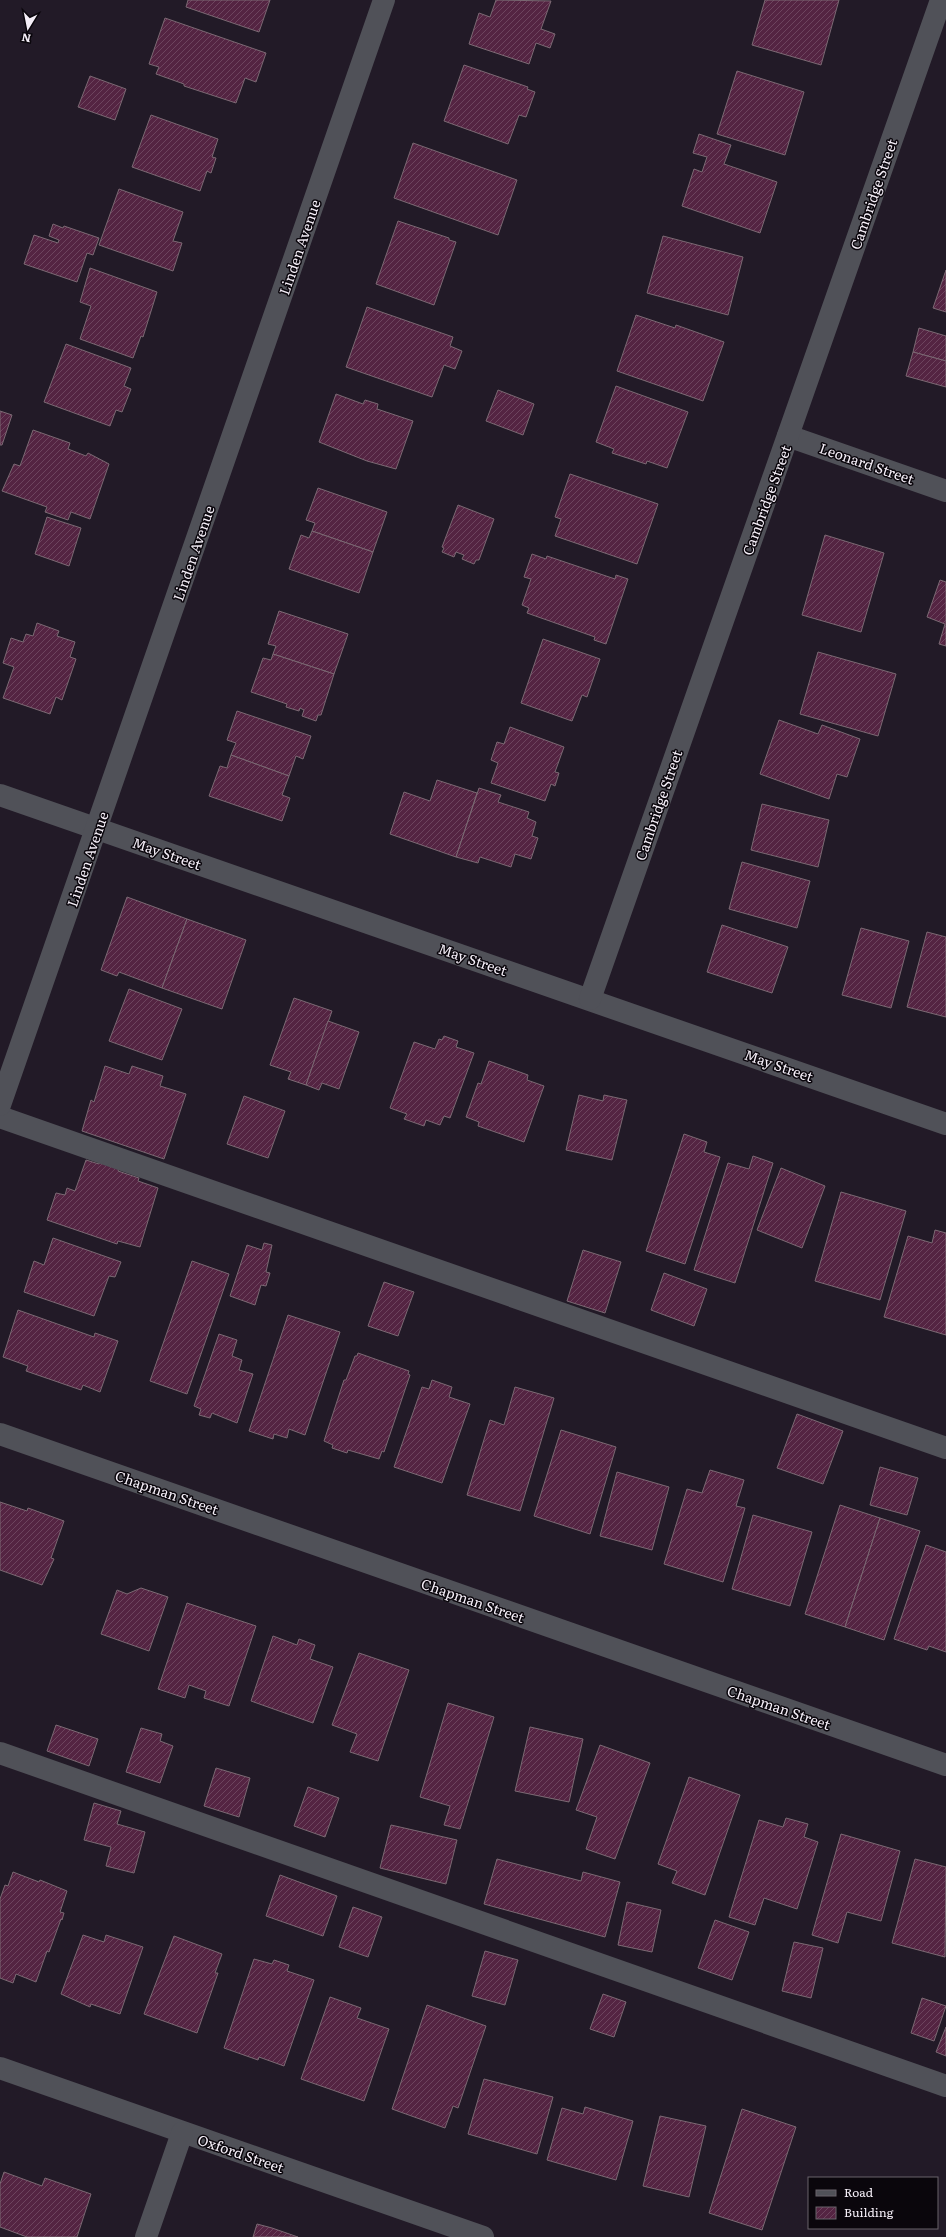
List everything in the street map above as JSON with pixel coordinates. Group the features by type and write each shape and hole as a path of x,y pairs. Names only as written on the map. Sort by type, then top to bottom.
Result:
{"street":[{"name":"Linden Avenue","path":"0,1105 384,0"},
{"name":"Cambridge Street","path":"590,999 940,0"},
{"name":"Leonard Street","path":"788,436 946,491"},
{"name":"May Street","path":"0,795 946,1124"},
{"path":"0,1117 946,1448"},
{"name":"Chapman Street","path":"0,1434 946,1766"},
{"path":"0,1753 946,2086"},
{"name":"Oxford Street","path":"0,2068 182,2133 483,2237"},
{"path":"146,2237 182,2133"}],"building":[{"path":"188,0 270,0 259,32 186,7"},
{"path":"496,0 551,1 541,29 555,34 550,48 536,43 529,64 469,44 479,13 490,17"},
{"path":"765,0 839,0 821,65 752,45"},
{"path":"165,18 266,53 256,82 245,78 236,103 184,86 184,84 156,74 159,67 149,64"},
{"path":"464,65 528,87 527,89 535,92 526,117 519,115 508,144 444,121"},
{"path":"737,71 804,92 785,155 717,134"},
{"path":"90,76 126,89 115,120 78,107"},
{"path":"151,115 218,139 212,157 216,158 211,173 207,171 200,191 132,167"},
{"path":"699,134 731,145 724,164 777,182 760,233 682,206 694,169 702,172 707,157 693,153"},
{"path":"413,143 517,180 498,235 394,198"},
{"path":"119,189 183,212 173,241 182,243 173,271 99,245"},
{"path":"398,221 449,238 449,240 456,242 434,305 376,284"},
{"path":"53,224 63,228 64,226 99,238 93,255 87,253 77,282 24,264 34,235 58,243 59,240 49,236"},
{"path":"663,236 743,257 728,315 647,293"},
{"path":"90,268 157,292 143,337 141,336 133,358 80,339 91,306 80,302"},
{"path":"946,270 946,312 933,308"},
{"path":"367,307 453,337 450,346 462,351 455,369 444,365 432,397 346,367"},
{"path":"636,315 675,328 676,325 724,342 703,401 617,371"},
{"path":"919,328 946,336 946,361 913,352"},
{"path":"66,344 131,368 124,386 131,389 122,412 116,410 110,426 44,402"},
{"path":"913,352 946,361 946,387 906,376"},
{"path":"616,386 688,412 667,468 647,461 646,464 612,453 614,449 596,442"},
{"path":"498,390 534,404 523,435 486,421"},
{"path":"336,394 363,404 365,400 378,404 377,409 413,421 396,469 367,461 319,442"},
{"path":"0,411 12,415 2,445 0,445"},
{"path":"33,430 70,443 68,449 86,456 88,453 109,464 90,519 71,512 68,520 45,512 47,507 2,491 14,464 20,466"},
{"path":"570,474 658,504 637,564 555,536 561,519 555,517"},
{"path":"318,488 387,512 373,552 312,531 315,523 306,520"},
{"path":"458,505 494,519 479,560 476,560 474,564 462,559 464,555 456,552 454,557 442,552 444,548 442,547"},
{"path":"47,517 81,528 69,566 35,554"},
{"path":"312,531 373,552 359,593 289,569 301,535 309,538"},
{"path":"825,535 884,553 861,632 802,615"},
{"path":"532,554 546,559 547,556 615,579 616,575 628,579 606,644 594,640 595,637 527,613 529,608 522,605 531,579 524,577"},
{"path":"940,580 946,582 946,646 939,644 945,624 927,617"},
{"path":"279,611 348,634 334,674 273,654 276,646 268,644"},
{"path":"37,623 59,631 57,636 75,642 70,657 76,659 62,700 56,697 50,714 3,698 14,667 3,663 11,638 23,642 26,634 33,636"},
{"path":"543,639 600,659 587,697 582,695 572,721 521,703"},
{"path":"818,652 896,674 878,736 800,714"},
{"path":"273,654 334,674 321,715 318,715 316,721 302,716 304,710 300,708 299,711 286,707 287,704 251,692 263,658 271,660"},
{"path":"237,711 311,736 303,759 296,756 289,776 231,755 236,743 227,740"},
{"path":"779,720 818,734 822,725 860,739 847,777 837,774 829,799 760,774"},
{"path":"510,727 564,747 555,772 559,773 555,786 551,784 545,801 491,783 498,763 491,760 497,742 504,744"},
{"path":"231,755 289,776 282,795 290,798 282,821 209,796 220,766 227,768"},
{"path":"437,780 477,793 456,857 390,834 404,792 430,801"},
{"path":"479,788 501,795 498,802 529,812 527,818 536,822 532,836 538,838 531,859 515,854 511,867 480,857 478,863 456,857"},
{"path":"762,804 829,820 818,867 751,850"},
{"path":"742,862 810,881 797,928 729,909"},
{"path":"127,897 187,919 162,988 119,972 117,976 101,970"},
{"path":"187,919 246,940 222,1009 162,988"},
{"path":"722,925 788,947 772,993 707,972"},
{"path":"861,928 909,941 891,1008 842,995"},
{"path":"927,932 946,937 946,1017 907,1007"},
{"path":"129,989 182,1009 162,1060 109,1041"},
{"path":"294,998 332,1011 306,1085 288,1079 291,1072 270,1065"},
{"path":"328,1021 359,1032 339,1089 322,1083 319,1090 306,1085"},
{"path":"444,1036 458,1041 456,1047 474,1053 450,1118 444,1116 440,1125 426,1120 424,1126 404,1119 407,1114 390,1108 414,1042 435,1049 439,1039 442,1040"},
{"path":"489,1061 528,1075 527,1080 544,1086 524,1142 478,1126 479,1122 466,1117 478,1083 481,1084"},
{"path":"105,1066 129,1074 132,1066 163,1076 160,1086 186,1094 164,1159 82,1131 91,1100 94,1102"},
{"path":"579,1095 603,1101 604,1095 627,1100 612,1160 566,1150"},
{"path":"244,1096 285,1111 268,1158 227,1144"},
{"path":"684,1134 707,1142 704,1152 720,1157 685,1264 646,1251"},
{"path":"753,1156 773,1163 735,1283 694,1270 728,1163 749,1169"},
{"path":"86,1160 99,1164 100,1161 120,1167 118,1171 139,1178 138,1181 158,1188 140,1247 118,1241 117,1244 47,1220 56,1193 65,1195 67,1188 75,1191"},
{"path":"781,1168 825,1186 802,1248 757,1230"},
{"path":"841,1192 906,1211 880,1300 815,1281"},
{"path":"935,1230 946,1233 946,1335 884,1317 908,1236 932,1243"},
{"path":"53,1238 121,1262 115,1277 109,1276 94,1316 24,1292 34,1261 44,1265"},
{"path":"264,1243 272,1245 266,1272 270,1273 266,1286 261,1285 255,1305 230,1296 247,1245 262,1250"},
{"path":"583,1250 621,1262 605,1313 567,1301"},
{"path":"192,1261 229,1274 187,1394 150,1381"},
{"path":"664,1273 707,1289 694,1326 651,1310"},
{"path":"384,1282 414,1292 398,1336 368,1326"},
{"path":"18,1310 94,1337 95,1333 118,1341 100,1392 83,1385 81,1390 26,1371 28,1366 3,1357"},
{"path":"288,1315 340,1332 305,1435 289,1429 287,1438 274,1434 273,1439 249,1431"},
{"path":"219,1334 237,1340 232,1356 242,1360 239,1370 253,1374 237,1423 212,1413 210,1418 199,1415 201,1409 194,1406"},
{"path":"358,1353 409,1371 408,1374 410,1375 384,1452 382,1451 379,1459 348,1450 347,1453 332,1448 333,1445 324,1441 344,1380 346,1380 355,1356 357,1356"},
{"path":"432,1380 452,1387 449,1397 470,1404 442,1483 394,1467 422,1387 429,1389"},
{"path":"515,1387 554,1398 520,1511 467,1495 490,1420 504,1425"},
{"path":"797,1414 843,1431 823,1484 777,1468"},
{"path":"561,1430 616,1447 590,1534 534,1516"},
{"path":"880,1467 918,1478 907,1515 870,1505"},
{"path":"710,1470 744,1480 736,1506 745,1508 723,1582 664,1564 687,1489 702,1493"},
{"path":"617,1472 669,1487 652,1550 600,1536"},
{"path":"0,1502 27,1511 28,1508 64,1521 51,1558 54,1559 42,1585 0,1570"},
{"path":"840,1505 880,1518 845,1627 805,1614"},
{"path":"753,1515 812,1532 790,1606 732,1589"},
{"path":"880,1518 920,1531 884,1640 845,1627"},
{"path":"926,1545 946,1552 946,1652 929,1646 927,1650 894,1639"},
{"path":"141,1588 168,1597 149,1651 101,1634 117,1590 127,1594"},
{"path":"187,1603 256,1626 229,1706 204,1698 206,1691 189,1685 185,1698 158,1689"},
{"path":"273,1636 297,1645 299,1639 315,1645 310,1659 333,1667 313,1723 251,1701"},
{"path":"359,1653 409,1670 378,1761 350,1752 357,1734 332,1725"},
{"path":"448,1703 494,1717 460,1829 444,1825 450,1806 420,1797"},
{"path":"56,1725 98,1739 89,1766 47,1751"},
{"path":"530,1727 583,1739 569,1802 515,1791"},
{"path":"141,1728 162,1734 160,1741 173,1746 160,1783 126,1772"},
{"path":"600,1745 650,1763 615,1859 586,1849 597,1817 576,1810"},
{"path":"216,1768 250,1778 239,1817 204,1806"},
{"path":"689,1777 740,1795 705,1895 672,1883 677,1871 658,1864"},
{"path":"308,1787 339,1798 325,1837 294,1826"},
{"path":"94,1803 121,1811 117,1824 145,1832 134,1873 106,1866 111,1847 84,1840"},
{"path":"786,1818 808,1824 804,1837 818,1842 797,1909 764,1898 755,1925 729,1917 759,1820 783,1827"},
{"path":"391,1825 457,1840 446,1884 380,1868"},
{"path":"841,1834 900,1851 881,1921 847,1912 838,1943 812,1935"},
{"path":"497,1859 581,1881 583,1872 620,1882 605,1937 484,1904"},
{"path":"915,1859 946,1867 945,1957 892,1943"},
{"path":"13,1872 39,1882 40,1880 67,1891 60,1912 64,1913 62,1920 61,1919 49,1952 47,1951 36,1982 16,1974 13,1983 0,1978 0,1899 5,1885 8,1886"},
{"path":"280,1875 337,1896 323,1936 266,1916"},
{"path":"627,1902 661,1910 652,1952 618,1945"},
{"path":"353,1907 382,1917 368,1957 339,1947"},
{"path":"715,1920 749,1932 732,1980 698,1968"},
{"path":"83,1935 104,1942 106,1935 143,1947 120,2014 91,2004 90,2007 61,1994"},
{"path":"174,1936 222,1954 215,1973 218,1973 197,2033 144,2014"},
{"path":"794,1942 823,1948 811,1998 782,1991"},
{"path":"485,1951 518,1960 505,2005 472,1996"},
{"path":"254,1959 272,1964 274,1960 289,1965 287,1971 314,1980 284,2066 259,2057 258,2060 224,2048"},
{"path":"603,1994 626,2002 614,2037 590,2029"},
{"path":"330,1997 361,2008 357,2018 389,2029 364,2101 301,2079"},
{"path":"922,1998 946,2006 934,2041 911,2033"},
{"path":"427,2005 486,2026 458,2108 453,2106 445,2128 392,2109"},
{"path":"946,2027 946,2056 936,2052"},
{"path":"484,2079 553,2097 537,2154 468,2134"},
{"path":"585,2107 633,2121 616,2180 547,2160 562,2108 583,2114"},
{"path":"742,2109 796,2127 762,2230 709,2213"},
{"path":"660,2116 706,2126 689,2197 643,2186"},
{"path":"4,2172 42,2186 45,2178 91,2194 77,2237 27,2237 0,2227 0,2184"},
{"path":"257,2224 272,2228 298,2237 253,2237"}]}
